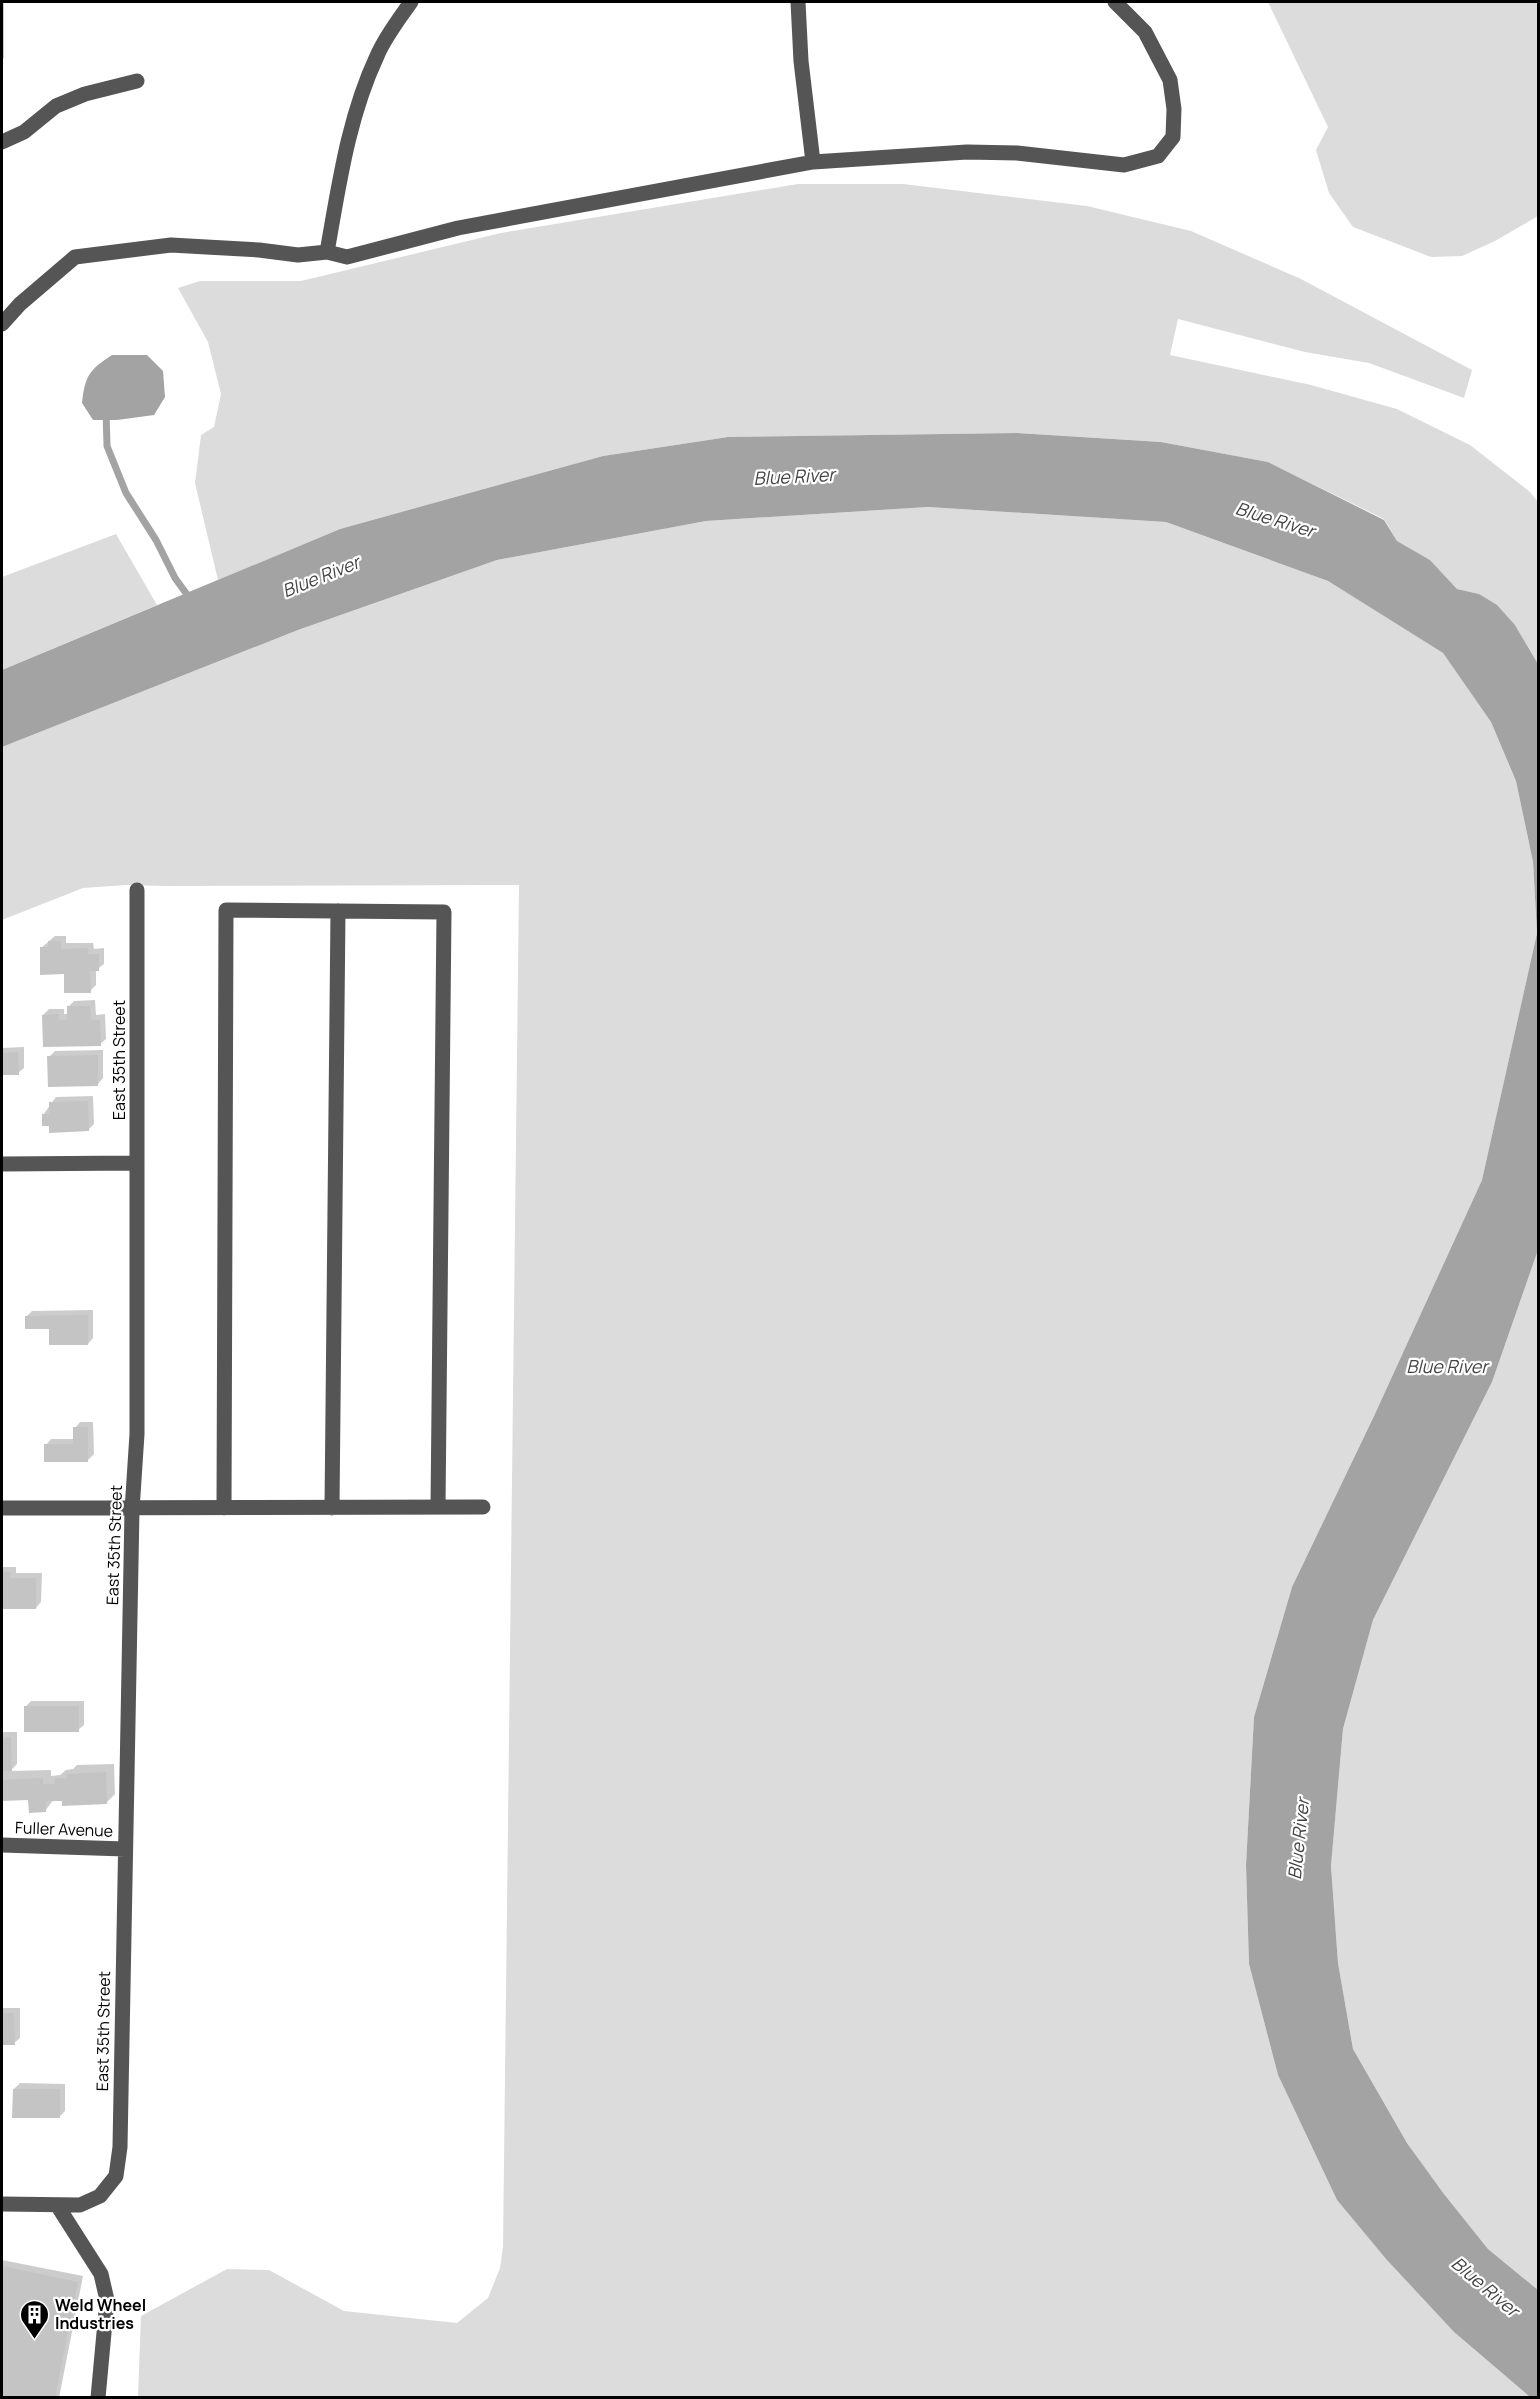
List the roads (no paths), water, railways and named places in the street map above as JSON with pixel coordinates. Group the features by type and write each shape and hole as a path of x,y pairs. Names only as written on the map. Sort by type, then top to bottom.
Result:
{"street":[{"path":"327,252 342,166 357,105 377,54 411,2"},
{"path":"798,2 801,61 813,162"},
{"path":"2,324 20,304 75,257 171,246 259,250 298,255 327,252 347,257 458,228 813,162 967,152 1017,153 1081,162 1124,165 1158,156 1173,137 1174,109 1170,80 1145,32 1115,2"},
{"path":"2,142 24,132 56,106 85,94 137,81"},
{"name":"East 35th Street","path":"57,2205 80,2205 100,2196 116,2176 120,2147 132,1510 137,1434 137,890"},
{"path":"224,1508 226,910 444,912 438,1507"},
{"path":"332,1508 338,911"},
{"path":"2,1164 136,1163"},
{"path":"2,1508 132,1510 483,1507"},
{"name":"Fuller Avenue","path":"2,1845 124,1849"},
{"path":"2,2204 57,2205 101,2274 106,2300 98,2397"}],"water":[{"path":"112,355 147,355 163,371 165,397 154,415 117,420 93,420 82,403 85,386 93,370"},
{"name":"Blue River","path":"1017,433 1161,442 1268,462 1384,520 1397,541 1430,560 1457,589 1479,594 1497,605 1515,625 1538,664 1538,1250 1492,1382 1373,1620 1343,1729 1331,1866 1338,1963 1353,2049 1407,2143 1444,2194 1488,2249 1538,2290 1538,2397 1530,2397 1454,2332 1386,2259 1337,2200 1278,2075 1249,1964 1246,1865 1254,1717 1292,1587 1374,1416 1482,1180 1537,933 1533,862 1516,781 1491,722 1443,653 1328,581 1166,522 928,507 706,521 497,560 298,630 2,747 2,670 340,529 603,456 728,437"}],"waterway":[{"path":"106,411 107,446 126,493 156,540 175,578 191,600"}],"place":[{"name":"Weld Wheel Industries","path":"34,2340"}]}
